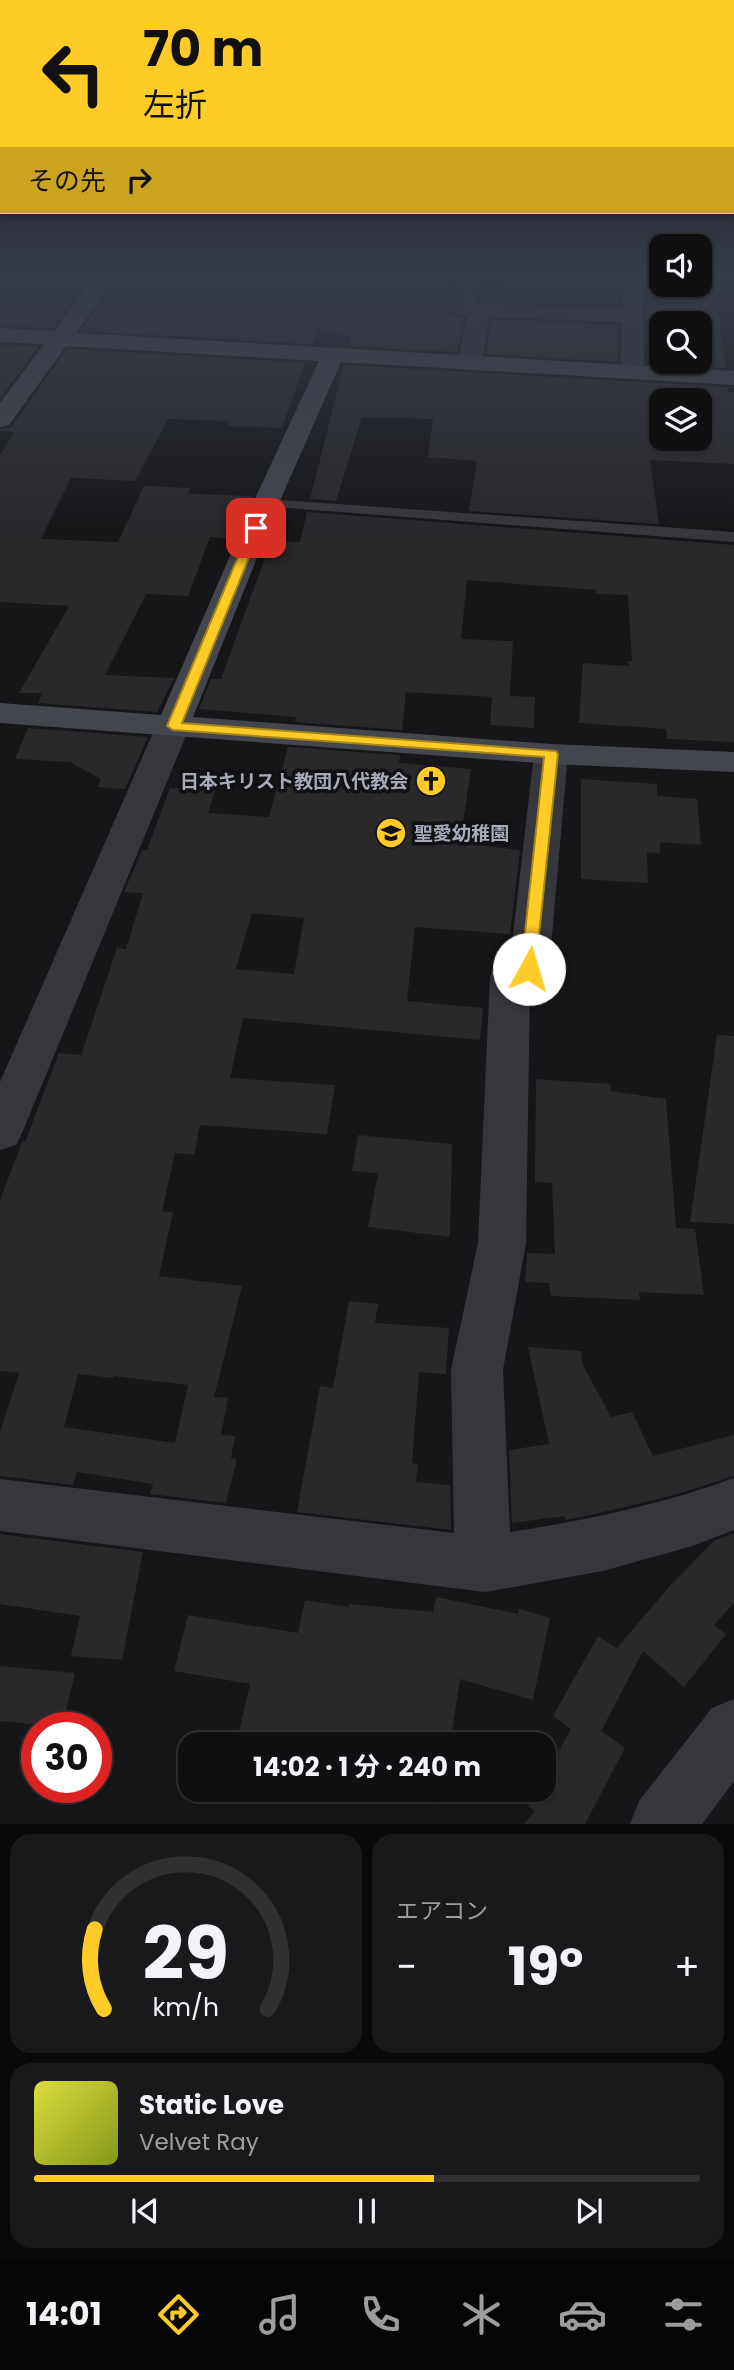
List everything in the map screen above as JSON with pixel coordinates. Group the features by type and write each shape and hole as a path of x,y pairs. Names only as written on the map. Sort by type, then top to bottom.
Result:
{"street":[{"path":"0,420 41,364"},
{"path":"0,1133 266,503 329,364"},
{"path":"456,364 734,380"},
{"path":"508,364 734,380"},
{"path":"632,364 632,371"},
{"path":"0,713 551,754 734,762"},
{"path":"485,1564 480,1506 477,1370 502,1243 510,976 529,969 551,754"},
{"path":"0,1505 485,1564 603,1544 692,1520 734,1504"},
{"path":"662,1824 734,1730"}],"lane":[{"path":"266,503 734,537"}],"building":[{"path":"0,364 26,364 0,399"},
{"path":"56,364 305,364 282,428 227,426 229,421 168,419 135,481 71,478 41,539 118,542 144,486 191,488 188,494 253,496 235,539 210,537 188,596 146,594 105,675 174,678 157,712 38,703 42,693 19,693 69,606 0,602 0,455 14,432 0,429 11,427"},
{"path":"712,364 725,364 726,368 712,367"},
{"path":"344,365 728,387 728,392 734,392 734,464 650,460 659,524 469,511 477,461 428,457 433,419 362,417 336,501 310,499"},
{"path":"307,512 734,545 734,742 667,739 666,729 579,723 583,663 629,666 628,661 632,661 628,595 467,580 461,639 513,641 510,696 535,697 534,728 490,725 492,697 406,692 402,730 295,722 296,717 199,709 211,679 221,679 271,541 300,542"},
{"path":"28,728 148,737 125,789 97,787 101,779 70,762 15,759"},
{"path":"288,747 400,755 399,763 471,769 460,843 520,850 510,934 415,927 407,1001 483,1008 480,1040 243,1018 230,1078 335,1085 327,1134 200,1125 194,1155 175,1153 162,1212 173,1212 159,1276 242,1286 214,1397 228,1398 221,1435 235,1436 231,1458 237,1459 226,1503 150,1494 153,1484 77,1472 73,1485 0,1476 0,1432 19,1373 0,1371 0,1200 59,1053 81,1055 117,948 126,949 143,893 124,892 142,850 147,850 170,788 215,791 208,813 269,817","holes":["252,913 304,918 294,974 236,969","78,1374 188,1385 175,1443 64,1427"]},
{"path":"581,779 657,784 657,796 697,799 701,845 660,842 660,853 647,852 648,883 581,879"},
{"path":"717,1035 734,1036 734,1224 690,1222"},
{"path":"536,1079 610,1084 611,1091 666,1099 676,1228 695,1229 704,1295 639,1292 640,1300 551,1296 549,1283 525,1282 527,1253 555,1254 552,1183 535,1182"},
{"path":"358,1135 452,1144 450,1237 368,1227 378,1173 352,1171"},
{"path":"349,1301 378,1304 375,1323 449,1328 446,1374 419,1372 412,1463 418,1464 416,1482 450,1485 451,1530 297,1512 320,1386 333,1388"},
{"path":"528,1347 581,1351 583,1365 611,1417 632,1412 653,1456 734,1435 734,1476 678,1494 595,1514 566,1520 565,1516 512,1523 509,1450 549,1444"},
{"path":"734,1533 734,1603 714,1625 726,1634 684,1687 643,1651 601,1731 625,1748 585,1824 524,1824 535,1811 528,1806 530,1802 556,1802 556,1756 571,1729 553,1716 598,1636 617,1648 669,1587 715,1540"},
{"path":"0,1534 143,1552 122,1660 71,1656 80,1616 0,1604"},
{"path":"436,1597 518,1614 519,1609 550,1618 533,1700 460,1679 452,1732 239,1732 250,1684 174,1671 188,1615 298,1633 305,1600 349,1607 349,1604 433,1612"},
{"path":"0,1666 75,1673 66,1712 21,1712 21,1723 0,1721"}],"place":[{"name":"日本キリスト教団八代教会","path":"431,781"},
{"name":"聖愛幼稚園","path":"391,833"}],"route":[{"path":"256,528 173,726 551,754 529,969"}]}
